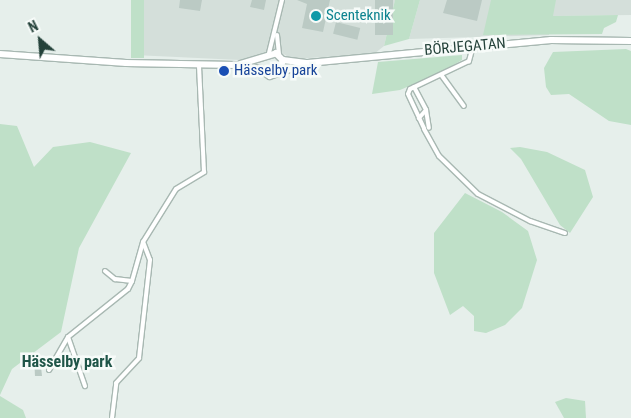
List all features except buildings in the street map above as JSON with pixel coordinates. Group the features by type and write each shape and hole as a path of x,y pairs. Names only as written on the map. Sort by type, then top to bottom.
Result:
{"main road":[{"name":"BÖRJEGATAN","path":"281,72 308,63 473,46 550,40 622,38 631,35"},
{"name":"BÖRJEGATAN","path":"622,38 631,41"},
{"path":"0,54 200,65 236,65 261,68 270,76 281,72 281,58 270,53 236,65"},
{"path":"261,68 263,57"},
{"name":"BÖRJEGATAN","path":"281,58 308,63"}],"street":[{"path":"270,53 282,0"},
{"path":"276,32 281,58"},
{"path":"473,46 469,61 442,76 414,87 408,94 419,118 439,156 478,194 530,221 564,233"},
{"path":"48,370 68,337 128,289 143,242 176,189 204,172 200,65"},
{"path":"442,76 464,106"},
{"path":"414,87 426,110 429,128"},
{"path":"419,118 426,110"},
{"path":"112,418 116,383 139,358 150,260 143,242"},
{"path":"105,271 115,279 132,281"},
{"path":"68,337 84,386"}],"shaded area":[{"path":"144,0 395,0 384,46 374,54 292,59 275,49 240,60 134,55"},
{"path":"420,0 631,0 631,15 553,16 549,35 409,39"}],"green space":[{"path":"131,0 144,0 144,58 131,58"},
{"path":"395,0 420,0 409,39 384,46"},
{"path":"491,0 556,0 553,16 618,15 616,22 604,28 602,34 483,35"},
{"path":"626,49 631,51 631,125 609,121 569,94 551,95 546,87 544,68 553,52"},
{"path":"462,55 462,60 440,73 400,90 372,94 378,62"},
{"path":"0,124 17,126 34,167 53,147 90,142 131,153 79,248 61,332 12,369 0,395"},
{"path":"520,147 547,152 585,170 593,197 570,233 560,225 521,159 510,148"},
{"path":"465,193 502,212 528,231 537,260 522,308 505,325 486,333 474,331 474,316 463,306 450,315 434,273 434,233"},
{"path":"0,396 23,410 26,418 0,418"},
{"path":"566,398 585,401 586,418 564,418 555,402"}],"place":[{"name":"Scenteknik","path":"316,16"},
{"name":"Hässelby park","path":"224,71"}],"district":[{"name":"Hässelby park","path":"67,362"}]}
